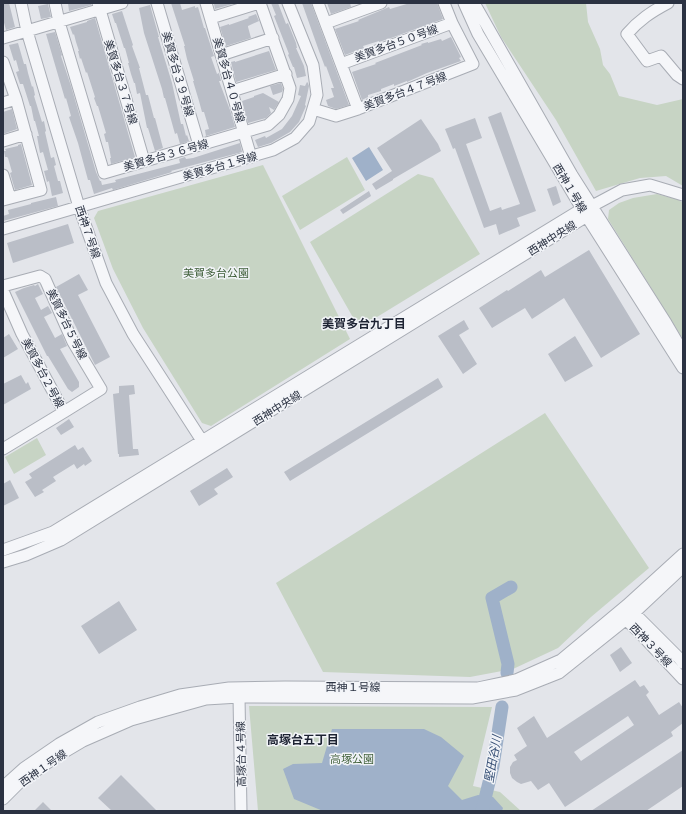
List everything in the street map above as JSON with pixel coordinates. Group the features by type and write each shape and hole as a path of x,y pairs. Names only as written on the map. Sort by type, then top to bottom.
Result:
{"street":[{"name":"西神７号線","path":"21,3 27,31 79,207 106,283 133,334 205,445"},
{"name":"美賀多台３６号線","path":"55,3 59,22 104,173 244,132 268,124 279,115 288,99 290,88 259,3"},
{"path":"3,38 59,22 99,6 122,3"},
{"name":"美賀多台３９号線","path":"157,3 199,146"},
{"name":"美賀多台４０号線","path":"206,3 251,157"},
{"path":"211,18 259,3"},
{"name":"美賀多台１号線","path":"3,229 251,157 273,150 295,138 309,122 317,95 313,65 288,3"},
{"name":"美賀多台４７号線","path":"318,3 358,109 473,64 452,23 444,3"},
{"path":"326,23 381,3"},
{"name":"西神１号線","path":"464,3 478,34 683,368"},
{"name":"西神１号線","path":"474,3 572,175 587,210 658,310 683,352"},
{"path":"668,3 651,11 627,34 647,61 661,56 677,75 683,79"},
{"name":"美賀多台３７号線","path":"99,6 144,161"},
{"name":"美賀多台５０号線","path":"341,64 452,23"},
{"path":"221,55 273,38"},
{"path":"3,62 16,99 41,190 6,199 3,175"},
{"path":"232,91 286,74"},
{"path":"3,103 16,99"},
{"path":"313,109 336,116 358,109"},
{"path":"3,141 26,134"},
{"name":"西神中央線","path":"3,550 53,532 205,445 622,190 650,185 683,195"},
{"name":"美賀多台５号線","path":"3,286 40,276 45,279 73,342 101,389 64,412"},
{"name":"美賀多台２号線","path":"3,291 22,334 64,412 3,448"},
{"name":"西神中央線","path":"3,562 26,555 61,540 205,445"},
{"name":"西神１号線","path":"3,799 20,782 56,757 83,741 131,720 206,699 239,697 472,698 516,690 558,674 626,612 683,554"},
{"name":"西神１号線","path":"3,787 24,768 59,744 98,722 180,695 229,688 478,688 516,680 561,660 626,612 683,567"},
{"name":"西神３号線","path":"626,612 682,658"},
{"name":"西神３号線","path":"626,612 683,679"},
{"name":"高塚台４号線","path":"239,697 241,811"}],"green space":[{"path":"485,3 586,3 588,22 600,49 603,65 610,74 619,96 657,105 683,99 683,186 666,176 640,178 596,191 556,120 501,37"},
{"path":"347,157 365,190 300,230 282,196"},
{"name":"美賀多台公園","path":"263,165 350,339 211,426 202,423 143,328 113,269 94,218 98,211"},
{"path":"418,174 433,178 480,254 359,328 310,242"},
{"path":"657,194 679,200 683,203 683,339 608,219 609,210 619,203 633,198"},
{"path":"545,413 649,568 591,617 558,648 513,669 470,677 323,672 276,583"},
{"path":"37,438 46,455 14,474 5,457"},
{"name":"高塚公園","path":"249,706 492,707 473,786 500,792 521,811 258,811"}],"water":[{"path":"369,147 383,170 366,181 352,158"},
{"path":"332,729 424,729 441,737 464,756 448,786 462,800 478,795 493,797 503,808 502,811 323,811 294,799 283,769 293,764 322,763"}],"building":[{"path":"3,3 9,3 15,27 6,30 3,19"},
{"path":"68,3 91,3 91,5 69,11"},
{"path":"171,3 180,3 182,10 195,6 195,8 198,7 214,56 211,57 217,74 219,73 221,81 219,81 235,127 206,136 205,130 209,129 204,112 202,112 187,59 185,46"},
{"path":"236,3 215,9 214,4"},
{"path":"271,3 278,3 286,24 288,23 296,43 296,48 304,66 306,76 297,78 274,16 276,15"},
{"path":"302,3 311,3 349,105 336,109 328,106 326,100 334,97 331,88 334,88"},
{"path":"327,3 350,3 351,7 331,14"},
{"path":"410,3 437,3 443,19 391,38 363,46 364,48 345,55 335,29 359,21 358,20 389,7 390,9"},
{"path":"48,4 51,17 41,19 38,6"},
{"path":"150,5 172,83 181,124 183,124 189,141 180,144 177,133 175,134 144,33 139,8"},
{"path":"122,11 163,148 155,151 147,128 140,93 137,94 125,48 112,14"},
{"path":"256,14 259,21 248,26 251,38 226,46 220,27 249,18 248,17"},
{"path":"95,18 135,157 111,164 108,142 106,142 104,134 106,133 98,106 94,98 95,97 87,72 86,73 81,58 80,59 74,34 73,35 70,27"},
{"path":"55,32 96,172 102,185 116,182 115,180 180,163 179,159 185,157 186,159 193,158 240,143 242,152 171,171 172,172 113,190 112,188 94,194 90,180 88,180 69,117 71,116 46,34"},
{"path":"451,37 461,57 459,58 461,61 407,82 394,86 394,84 381,89 381,91 368,95 368,97 362,100 352,72 376,64 375,63 422,45 421,44 441,39 442,41"},
{"path":"18,43 24,64 26,64 32,87 33,86 34,96 42,122 44,121 51,158 54,157 56,165 54,166 63,193 52,196 49,181 47,182 44,171 48,170 43,152 40,153 37,136 39,136 31,106 23,84 20,84 16,72 19,71 16,60 14,61 9,45"},
{"path":"269,51 276,70 236,82 231,62"},
{"path":"307,82 309,86 306,106 299,122 290,132 271,143 258,147 255,140 265,136 266,138 282,129 292,116 301,96 298,95 300,85 305,86"},
{"path":"281,83 283,89 282,92 273,95 270,86"},
{"path":"263,93 279,102 274,110 269,107 271,113 266,118 248,123 242,101"},
{"path":"12,109 17,129 3,134 3,112"},
{"path":"501,112 536,211 517,218 520,226 499,235 496,224 484,228 455,148 453,149 445,129 475,118 482,138 466,144 490,211 501,207 502,210 520,204 488,117"},
{"path":"421,119 441,151 376,190 372,184 392,171 377,148"},
{"path":"21,144 32,185 15,190 10,173 12,172 8,158 5,157 4,151 6,151 5,149"},
{"path":"556,186 561,202 553,206 547,189"},
{"path":"369,191 371,196 343,214 340,210"},
{"path":"56,197 58,206 3,221 3,216 9,214 8,210"},
{"path":"68,224 74,243 13,263 7,243"},
{"path":"589,250 640,334 601,358 564,298 532,319 525,308 492,328 479,308 541,270 545,277"},
{"path":"79,274 88,290 78,295 110,357 95,365 56,287"},
{"path":"38,284 43,294 35,298 41,310 48,306 52,313 44,317 55,338 62,334 67,346 60,349 79,382 79,387 72,392 68,389 47,356 15,292"},
{"path":"464,320 469,329 459,335 477,364 463,374 438,336"},
{"path":"9,334 18,349 3,358 3,338"},
{"path":"575,336 593,366 565,382 548,354"},
{"path":"21,375 26,384 28,382 31,389 3,405 3,384"},
{"path":"438,378 443,387 290,481 284,472"},
{"path":"134,385 135,394 129,395 133,449 138,449 139,455 119,457 113,394 119,393 119,386"},
{"path":"69,419 74,427 61,435 56,428"},
{"path":"75,445 78,450 83,447 92,461 77,469 74,464 53,477 56,481 42,490 44,492 35,497 25,482 32,478 29,474"},
{"path":"227,468 233,477 214,489 218,494 199,506 190,491"},
{"path":"10,480 19,498 3,506 3,484"},
{"path":"119,601 137,630 99,654 81,626"},
{"path":"621,647 632,663 620,672 610,655"},
{"path":"635,680 640,687 644,685 649,692 646,695 659,715 679,702 683,708 683,723 671,732 673,736 565,807 549,783 538,790 531,781 521,784 517,782 512,778 510,773 510,767 513,762 517,760 514,755 527,746 517,728 534,716 547,738","holes":["628,716 634,725 581,761 574,752"]},
{"path":"683,750 683,786 646,811 591,811"},
{"path":"121,775 157,811 112,811 98,798"},
{"path":"43,802 52,811 34,811"}],"waterway":[{"name":"堅田谷川","path":"507,673 508,664 492,598 511,587"},
{"name":"堅田谷川","path":"482,811 493,766 502,707"}],"district":[{"name":"美賀多台九丁目","path":"364,324"},
{"name":"高塚台五丁目","path":"303,740"}]}
